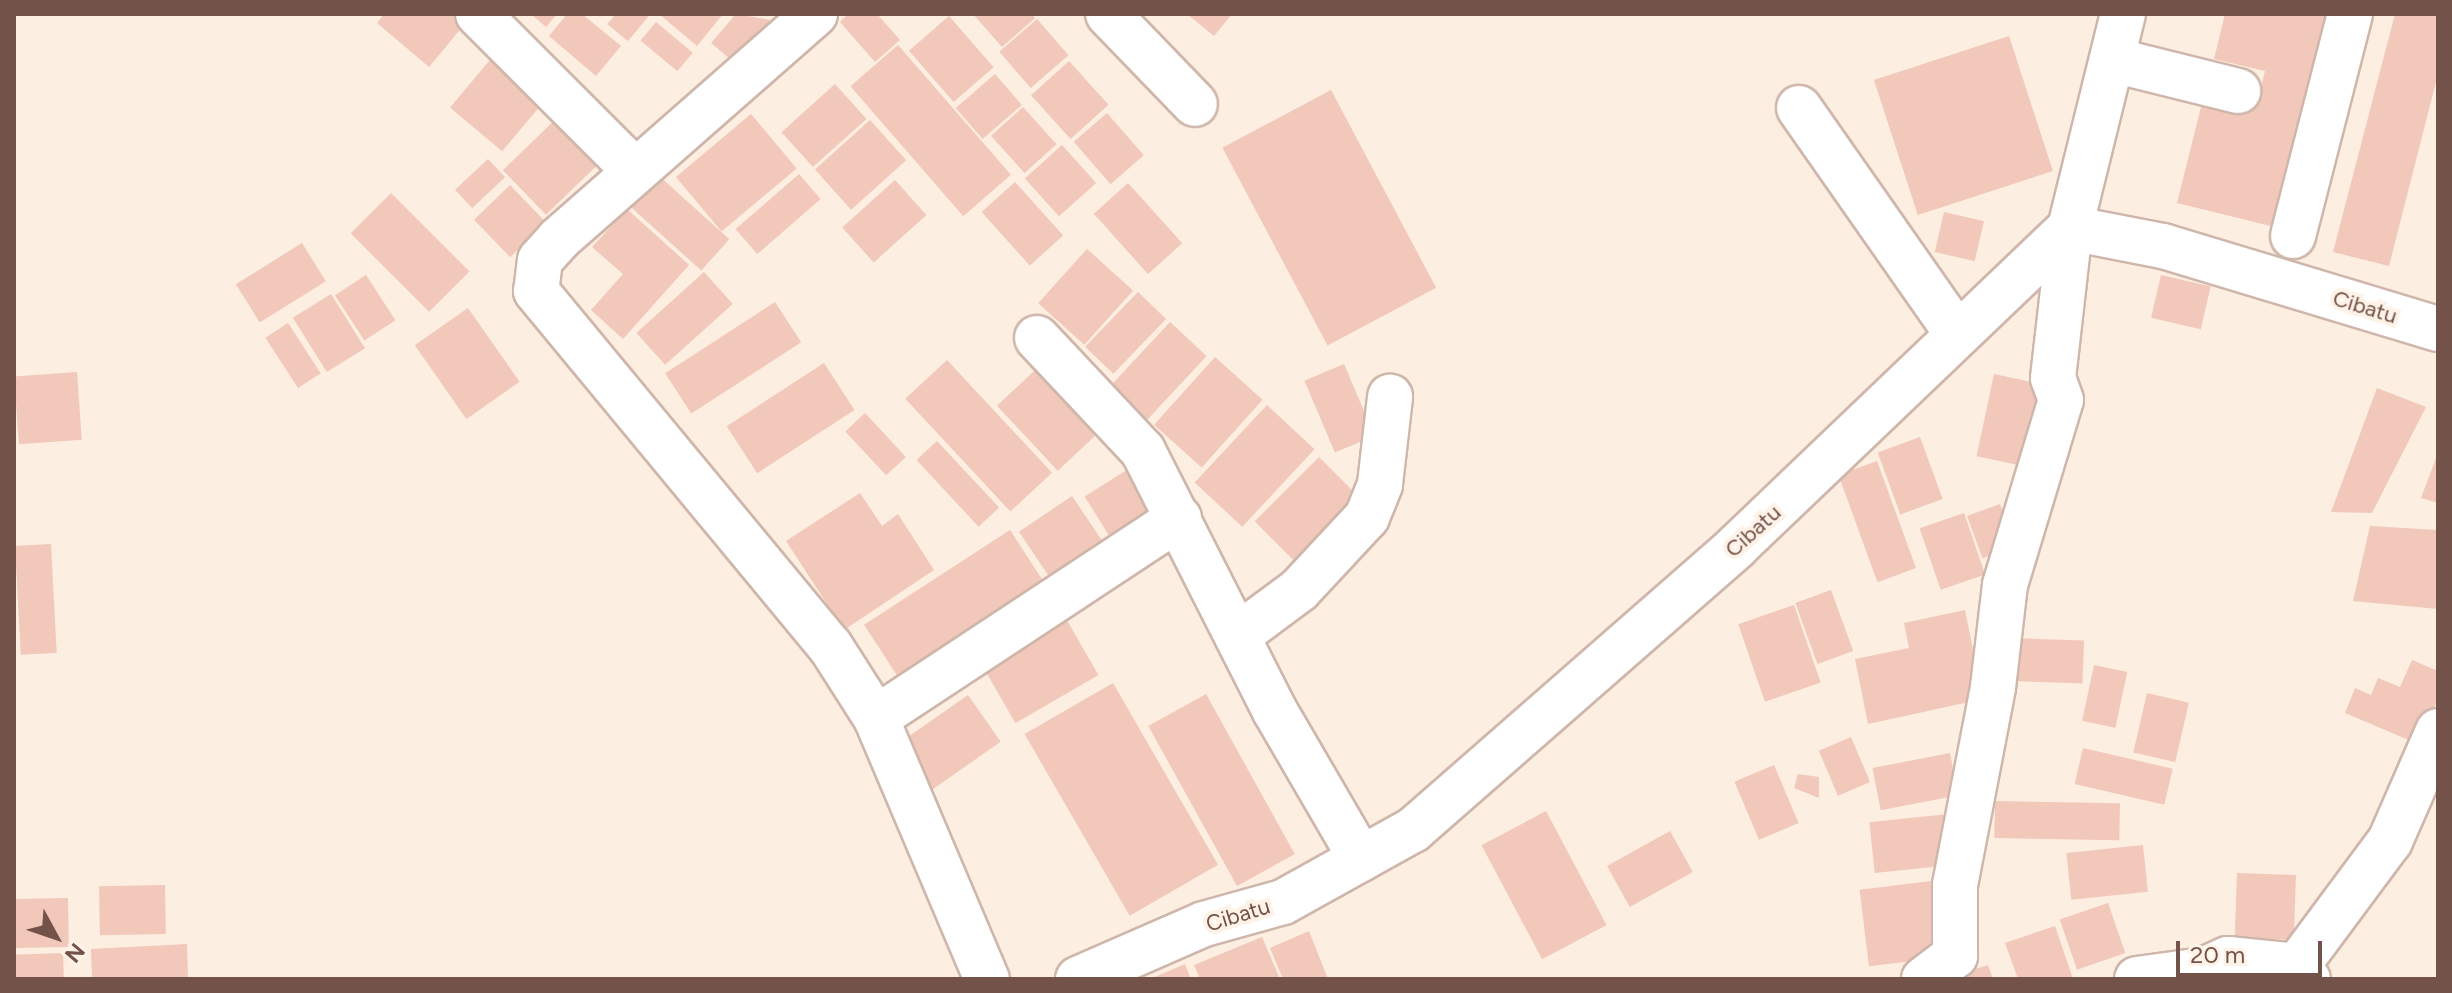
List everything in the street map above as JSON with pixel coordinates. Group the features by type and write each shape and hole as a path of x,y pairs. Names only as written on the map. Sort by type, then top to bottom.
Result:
{"street":[{"path":"478,14 634,170"},
{"path":"815,14 634,170 540,260 536,291 830,646 876,718 987,979"},
{"path":"1108,14 1195,104"},
{"path":"1924,979 1955,956 1955,885 1993,687 2005,585 2061,400 2053,378 2070,228 2123,14"},
{"path":"2293,236 2350,14"},
{"path":"2113,60 2238,91"},
{"path":"1799,108 1957,334"},
{"name":"Cibatu","path":"1078,979 1204,924 1283,902 1413,830 1736,547 2070,228 2163,246 2438,329"},
{"path":"1037,338 1143,451 1237,636 1361,859"},
{"path":"1237,636 1299,590 1367,517 1380,484 1390,397"},
{"path":"876,718 1179,518"},
{"path":"2137,979 2204,970 2228,959 2302,973 2390,841 2438,731"}],"building":[{"path":"384,14 473,14 429,67 377,23"},
{"path":"531,14 557,14 546,27"},
{"path":"567,14 582,14 621,46 596,76 549,36"},
{"path":"616,14 645,14 648,17 628,41 607,24"},
{"path":"659,14 723,14 697,46"},
{"path":"736,14 771,20 735,63 711,43"},
{"path":"848,14 877,14 900,40 875,62 840,22"},
{"path":"973,14 1032,14 1035,18 1002,47"},
{"path":"1187,14 1232,14 1214,36"},
{"path":"2225,14 2343,14 2287,230 2177,203 2204,95 2256,107 2265,71 2214,59"},
{"path":"2395,14 2438,14 2438,74 2389,266 2333,252"},
{"path":"949,16 994,67 954,102 909,51"},
{"path":"1037,19 1068,55 1031,88 999,52"},
{"path":"656,22 693,53 677,71 641,40"},
{"path":"2009,36 2053,171 1918,215 1874,80"},
{"path":"898,45 1011,175 963,216 850,86"},
{"path":"495,54 547,98 502,151 450,108"},
{"path":"1069,61 1108,105 1071,139 1031,95"},
{"path":"995,74 1022,105 983,139 956,108"},
{"path":"835,84 866,119 813,167 781,132"},
{"path":"1331,90 1436,288 1328,346 1222,148"},
{"path":"1023,107 1056,144 1025,173 991,136"},
{"path":"1107,113 1144,155 1111,184 1074,142"},
{"path":"751,114 797,168 722,231 676,177"},
{"path":"559,116 602,161 546,215 503,170"},
{"path":"870,120 906,160 851,210 815,170"},
{"path":"1062,145 1096,183 1059,216 1025,178"},
{"path":"488,159 505,177 472,208 455,190"},
{"path":"799,174 821,199 757,254 736,229"},
{"path":"658,175 729,239 701,270 630,206"},
{"path":"895,180 926,215 874,262 842,228"},
{"path":"1015,182 1063,236 1030,266 982,212"},
{"path":"1128,183 1182,243 1148,274 1094,214"},
{"path":"510,185 546,222 510,257 474,220"},
{"path":"391,193 469,271 429,312 351,233"},
{"path":"627,209 689,265 623,339 591,310 623,274 592,247"},
{"path":"1944,212 1984,221 1975,261 1935,252"},
{"path":"302,243 326,281 260,322 236,284"},
{"path":"1087,249 1133,290 1084,345 1038,303"},
{"path":"704,272 733,304 665,365 636,333"},
{"path":"366,275 395,320 364,340 335,295"},
{"path":"2161,275 2211,286 2201,329 2151,318"},
{"path":"1138,292 1166,319 1113,374 1085,347"},
{"path":"331,294 365,348 327,372 293,318"},
{"path":"775,302 801,342 691,414 665,373"},
{"path":"468,308 520,382 466,419 415,345"},
{"path":"1170,322 1207,356 1147,420 1111,386"},
{"path":"288,323 321,373 298,388 265,338"},
{"path":"1215,357 1263,400 1202,467 1154,425"},
{"path":"947,360 1052,473 1010,512 905,399"},
{"path":"1046,360 1107,425 1058,471 997,406"},
{"path":"824,363 854,410 757,473 727,426"},
{"path":"1344,364 1374,436 1335,453 1304,381"},
{"path":"77,372 82,440 19,444 14,376"},
{"path":"1994,374 2043,384 2025,467 1977,456"},
{"path":"2377,388 2426,407 2372,513 2331,512"},
{"path":"1267,405 1315,449 1242,527 1195,483"},
{"path":"865,413 906,457 886,475 845,431"},
{"path":"1920,437 1943,499 1900,514 1878,452"},
{"path":"937,441 999,508 979,527 917,460"},
{"path":"2438,453 2438,503 2421,498"},
{"path":"1319,457 1365,503 1301,567 1255,521"},
{"path":"1877,461 1916,568 1877,582 1838,475"},
{"path":"1138,463 1166,507 1112,540 1085,496"},
{"path":"860,493 882,526 898,514 934,570 844,630 786,541"},
{"path":"1072,496 1112,556 1059,591 1019,532"},
{"path":"2000,504 2015,546 1983,558 1967,516"},
{"path":"1964,513 1985,574 1941,590 1920,528"},
{"path":"2370,526 2438,530 2438,609 2353,601"},
{"path":"1010,530 1052,595 906,689 864,625"},
{"path":"51,544 57,653 21,655 15,546"},
{"path":"1831,590 1853,651 1818,664 1795,603"},
{"path":"1794,605 1821,683 1765,702 1738,624"},
{"path":"1965,610 1983,699 1868,724 1855,659 1909,648 1904,623"},
{"path":"1065,617 1098,675 1015,723 982,665"},
{"path":"2014,638 2084,640 2082,683 2012,681"},
{"path":"2412,660 2438,671 2438,699 2418,744 2345,713 2355,688 2371,695 2378,678 2400,687"},
{"path":"2094,665 2127,672 2115,728 2082,721"},
{"path":"1113,683 1218,865 1130,916 1025,734"},
{"path":"2147,693 2189,703 2175,762 2133,752"},
{"path":"1206,694 1295,854 1237,886 1148,726"},
{"path":"968,695 1001,742 925,794 893,748"},
{"path":"1851,737 1870,782 1838,796 1819,751"},
{"path":"2083,748 2173,769 2164,805 2075,784"},
{"path":"1950,753 1958,795 1881,810 1872,768"},
{"path":"1774,765 1799,823 1759,840 1734,782"},
{"path":"1798,774 1819,777 1819,798 1794,788"},
{"path":"1995,801 2120,803 2119,840 1994,838"},
{"path":"1546,811 1607,925 1542,959 1482,845"},
{"path":"1948,814 1953,865 1875,873 1869,822"},
{"path":"1670,831 1693,872 1630,907 1607,866"},
{"path":"2143,845 2148,892 2071,900 2066,853"},
{"path":"2237,873 2296,875 2294,940 2235,938"},
{"path":"1939,880 1948,956 1869,966 1860,890"},
{"path":"165,885 166,934 100,935 99,886"},
{"path":"68,898 69,947 15,948 14,899"},
{"path":"2108,903 2125,953 2077,970 2060,920"},
{"path":"2055,926 2073,979 2018,979 2005,943"},
{"path":"1309,931 1328,979 1283,979 1270,948"},
{"path":"1262,937 1280,979 1200,979 1194,965"},
{"path":"187,944 188,979 92,979 91,949"},
{"path":"63,953 64,979 15,979 14,955"},
{"path":"1185,964 1191,979 1150,979"},
{"path":"1988,965 1993,979 1946,979 1946,978"}]}
